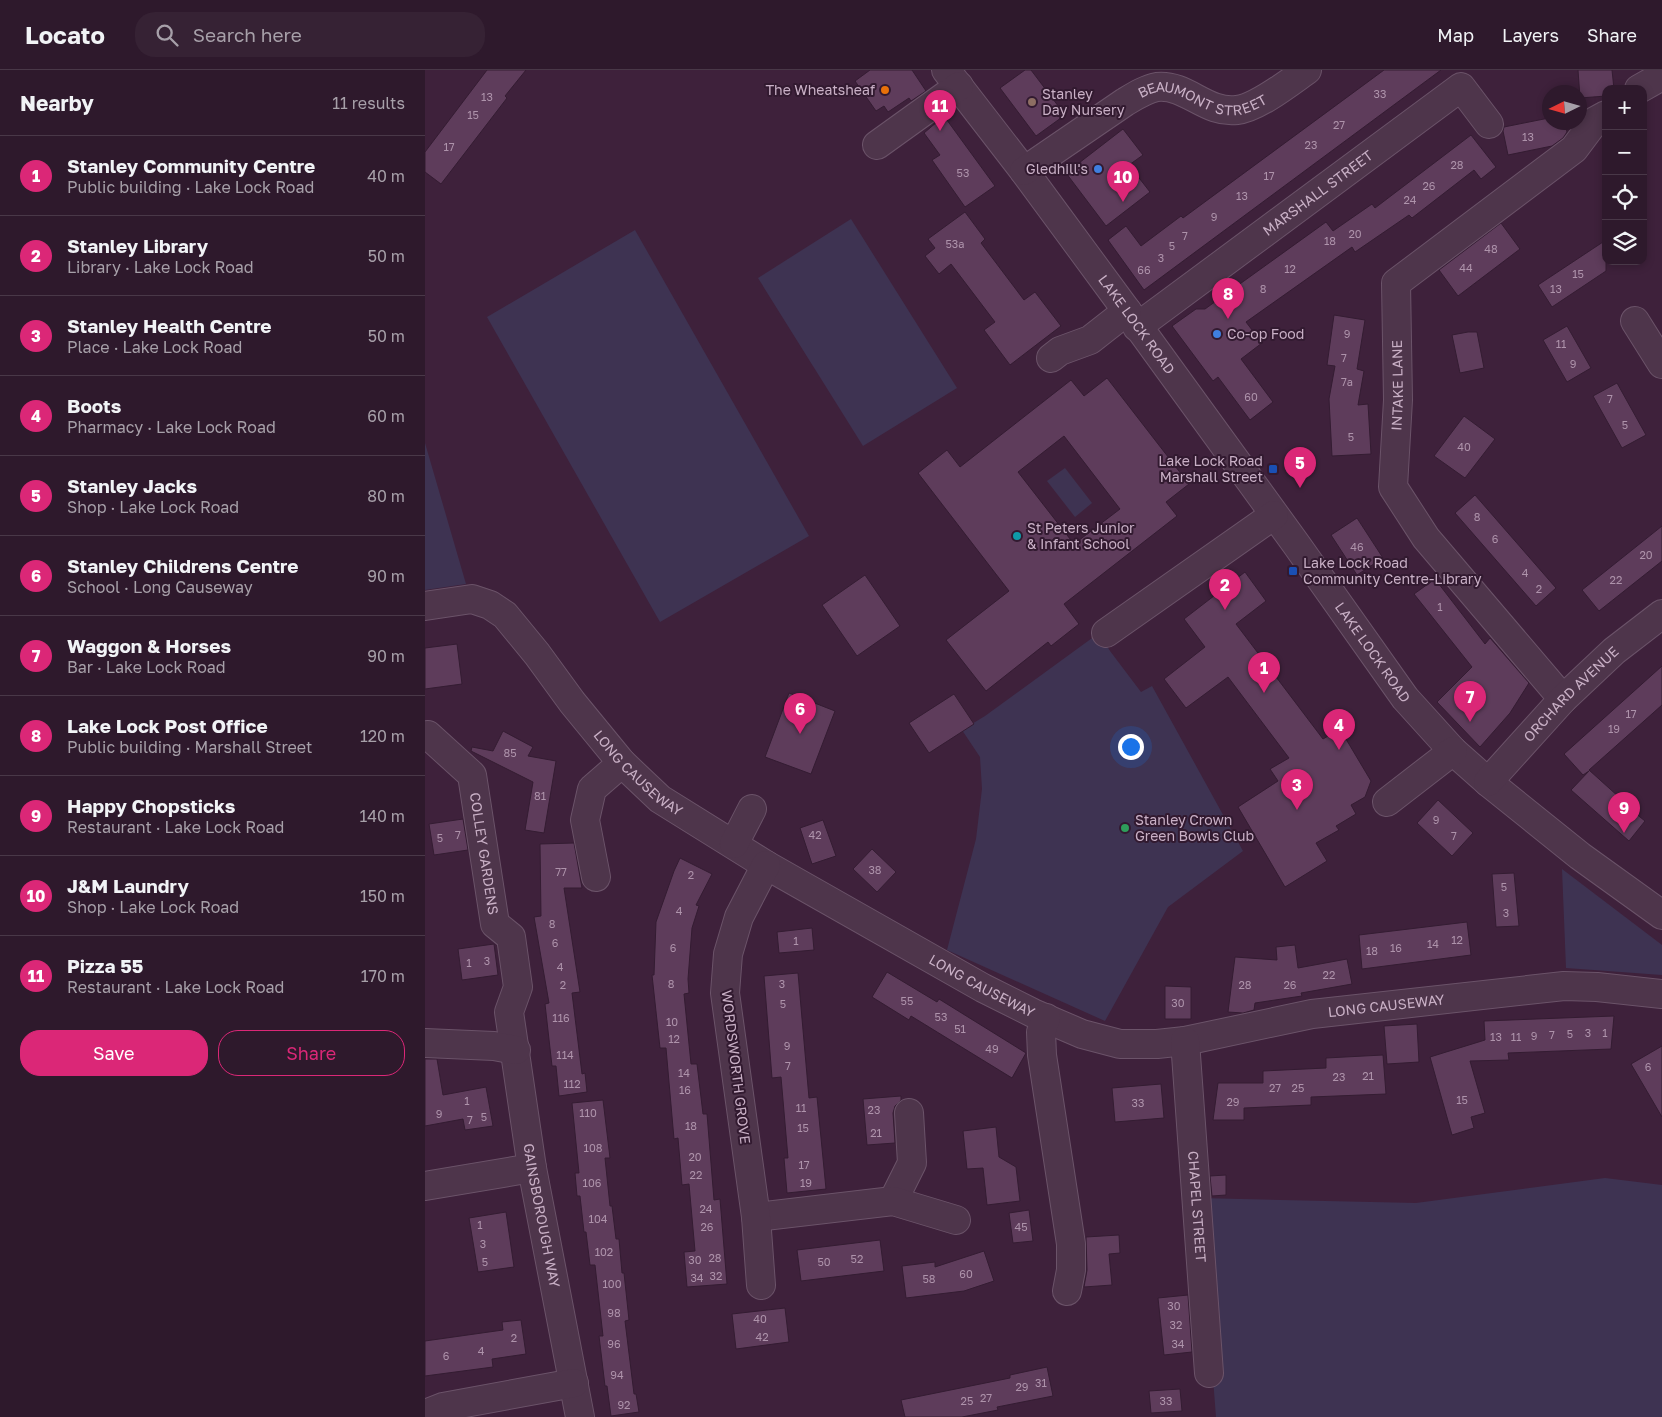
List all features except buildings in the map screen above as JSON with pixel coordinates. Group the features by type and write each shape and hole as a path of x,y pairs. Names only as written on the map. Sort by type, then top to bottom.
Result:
{"street":[{"name":"BEAUMONT STREET","path":"1024,171 1125,102 1140,93 1156,87 1178,89 1207,105 1223,110 1238,110 1277,91 1307,70"},
{"path":"1646,85 1662,76"},
{"name":"LAKE LOCK ROAD","path":"953,78 1024,171 1132,319 1405,698 1453,751 1488,782 1580,856 1662,915"},
{"path":"877,146 953,78"},
{"name":"MARSHALL STREET","path":"1132,319 1461,87 1489,124"},
{"name":"INTAKE LANE","path":"1563,698 1426,538 1393,487 1398,400 1396,283 1574,149 1595,122 1602,118"},
{"path":"1051,358 1061,351 1090,340 1132,319"},
{"path":"1635,321 1662,364"},
{"path":"1106,634 1274,515"},
{"name":"LONG CAUSEWAY","path":"425,606 471,599 490,605 505,615 622,763 660,799 766,865 983,988 1082,1034 1120,1044 1157,1044 1185,1042 1312,1014 1564,986 1597,987 1662,994"},
{"name":"ORCHARD AVENUE","path":"1488,782 1563,698 1614,651 1662,614"},
{"name":"COLLEY GARDENS","path":"428,734 472,775 495,924 511,937 518,986 509,1012"},
{"path":"1387,802 1453,751"},
{"path":"596,877 585,820 592,789 622,763"},
{"path":"734,844 752,809"},
{"name":"WORDSWORTH GROVE","path":"761,1285 756,1217 725,993 728,954 739,917 766,865"},
{"name":"GAINSBOROUGH WAY","path":"509,1012 532,1168 580,1417"},
{"path":"1046,1018 1041,1032 1042,1055 1071,1244 1071,1270 1067,1291"},
{"name":"CHAPEL STREET","path":"1185,1042 1209,1373"},
{"path":"425,1043 494,1046 515,1050"},
{"path":"893,1201 912,1163 909,1113"},
{"path":"425,1186 532,1168"},
{"path":"756,1217 893,1201 956,1220"},
{"path":"438,1413 574,1383"}],"shaded area":[{"path":"851,219 957,388 863,446 758,278"},
{"path":"635,230 809,536 660,622 487,317"},
{"path":"425,443 466,584 425,590"},
{"path":"1065,468 1092,503 1075,517 1047,481"},
{"path":"1099,633 1141,692 1152,686 1243,851 1168,907 1105,1021 947,950 976,839 982,789 980,757 962,730 985,716"},
{"path":"1562,869 1662,945 1662,975 1566,968"},
{"path":"1605,1178 1662,1185 1662,1417 1216,1417 1199,1198 1416,1203"}],"place":[{"name":"The Wheatsheaf","path":"885,90"},
{"name":"Stanley Day Nursery","path":"1032,102"},
{"name":"Pizza 55","path":"940,131"},
{"name":"Gledhill's","path":"1098,169"},
{"name":"J&M Laundry","path":"1123,202"},
{"name":"Lake Lock Post Office","path":"1228,319"},
{"name":"Co-op Food","path":"1217,334"},
{"name":"Lake Lock Road Marshall Street","path":"1273,469"},
{"name":"Stanley Jacks","path":"1300,488"},
{"name":"St Peters Junior & Infant School","path":"1017,536"},
{"name":"Lake Lock Road Community Centre-Library","path":"1293,571"},
{"name":"Stanley Library","path":"1225,610"},
{"name":"Stanley Community Centre","path":"1264,693"},
{"name":"Waggon & Horses","path":"1470,722"},
{"name":"Stanley Childrens Centre","path":"800,734"},
{"name":"Boots","path":"1339,750"},
{"name":"Stanley Health Centre","path":"1297,810"},
{"name":"Stanley Crown Green Bowls Club","path":"1125,828"},
{"name":"Happy Chopsticks","path":"1624,833"}]}
